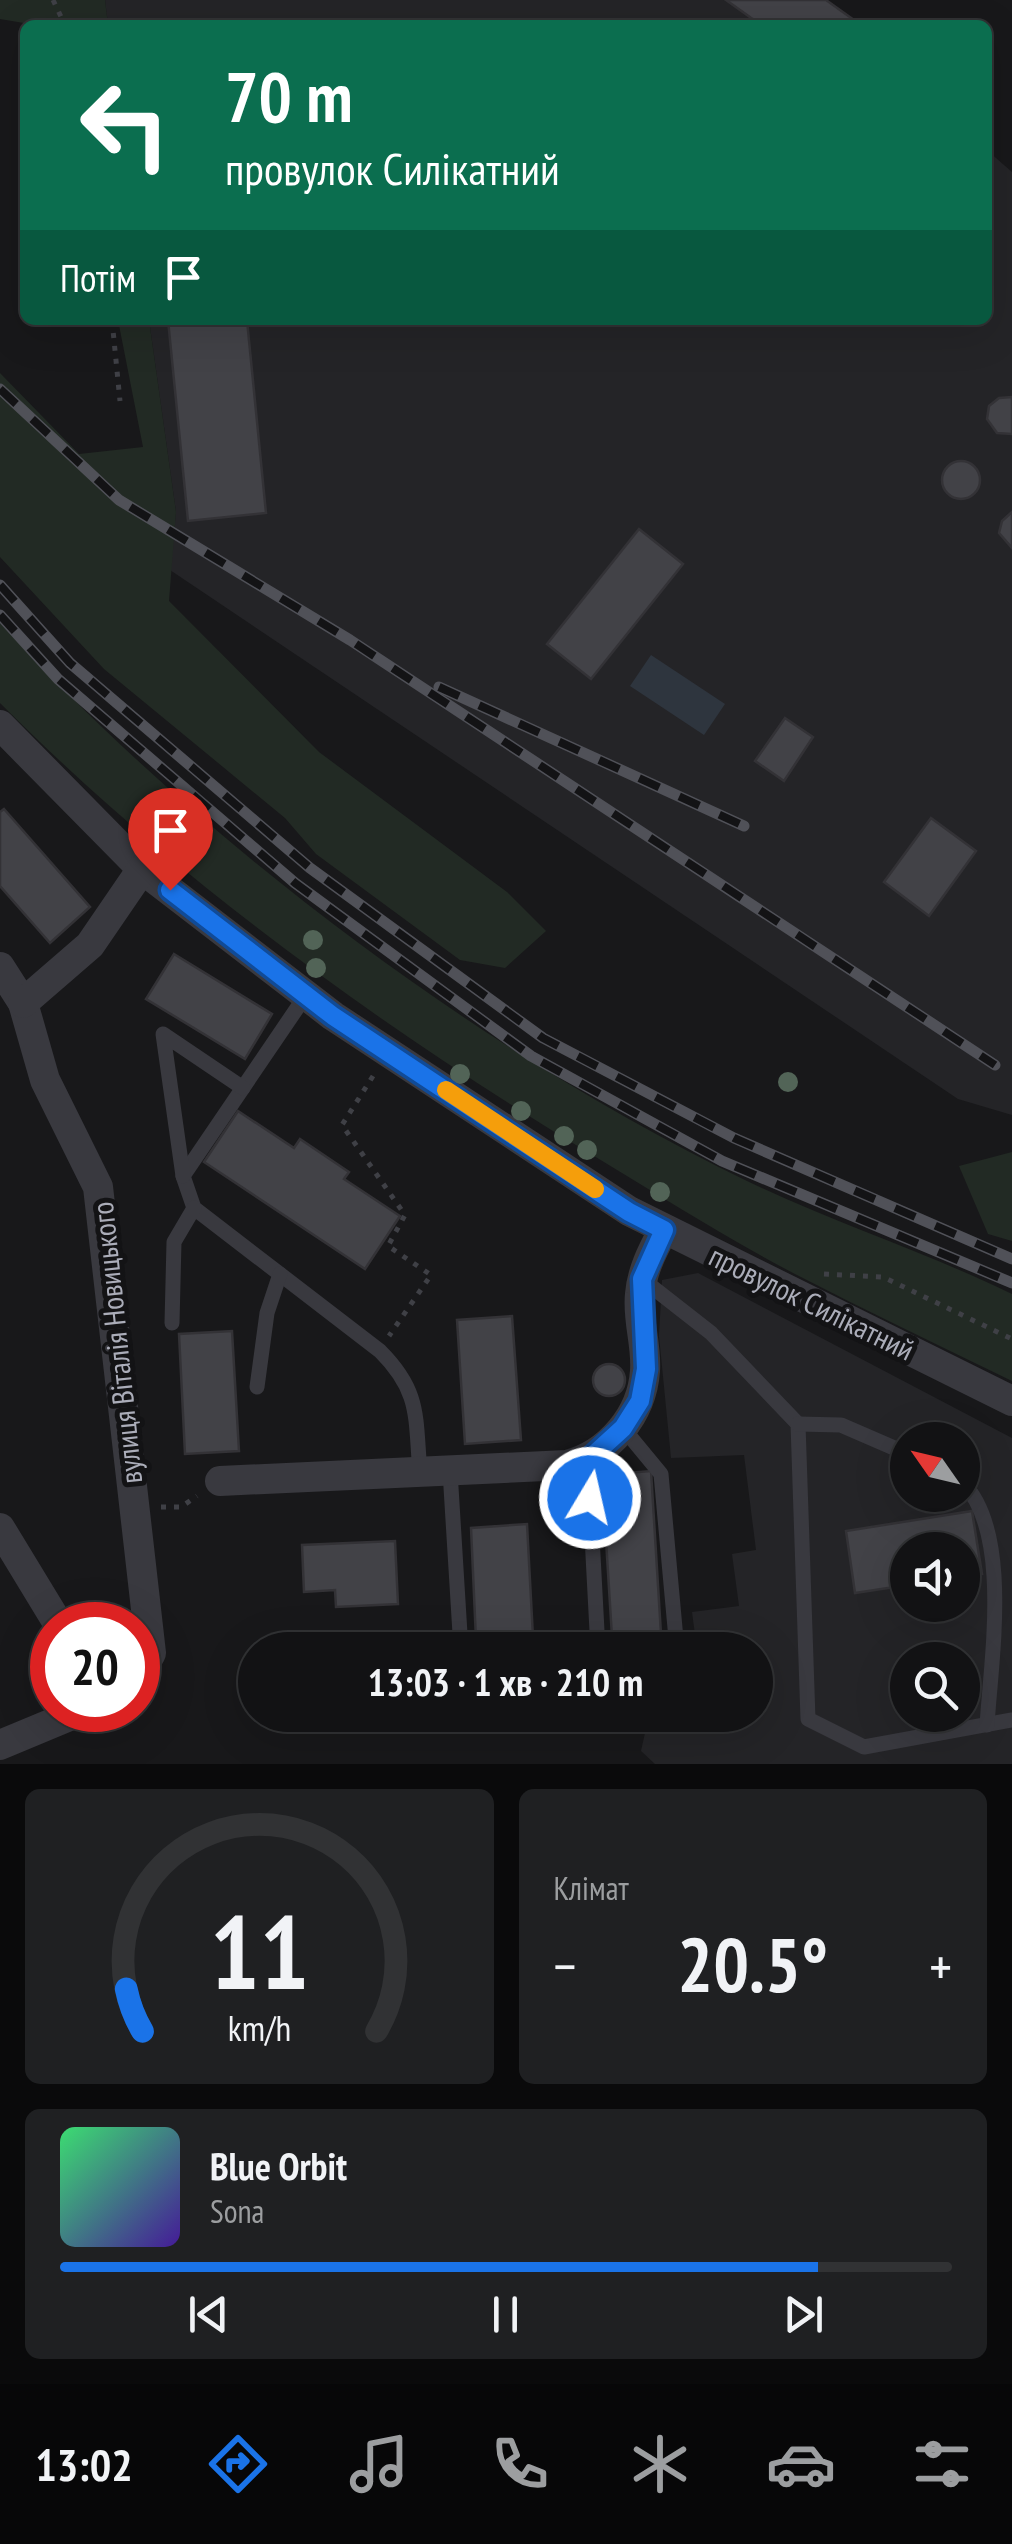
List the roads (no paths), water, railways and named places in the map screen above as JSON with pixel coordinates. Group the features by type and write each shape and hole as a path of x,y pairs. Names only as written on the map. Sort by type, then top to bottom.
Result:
{"street":[{"name":"провулок Силікатний","path":"0,726 142,869 306,995 388,1052 629,1212 1012,1401"},
{"path":"23,1003 90,945 142,869"},
{"name":"вулиця Віталія Новицького","path":"0,968 23,1003 45,1080 98,1186 145,1602"},
{"path":"220,1481 567,1466 588,1460 623,1428 640,1401 646,1369 642,1279 664,1230"},
{"path":"0,1528 45,1602"},
{"path":"0,1745 31,1732"}],"lane":[{"path":"183,1176 306,995"},
{"path":"243,1088 163,1034 183,1176 194,1208 380,1350 406,1377 435,1471 457,1632"},
{"path":"172,1323 174,1242 194,1208"},
{"path":"257,1387 267,1314 280,1274"},
{"path":"642,1279 712,1333 798,1424 808,1719 864,1747 1012,1720"},
{"path":"798,1424 842,1425 890,1446"},
{"path":"623,1428 661,1474 674,1632"},
{"path":"588,1460 597,1632"},
{"path":"980,1502 990,1533 994,1588 987,1725"}],"railway":[{"path":"0,389 119,500 350,640 995,1065"},
{"path":"0,585 70,663 310,868 543,1038 734,1138 1012,1259"},
{"path":"0,615 58,679 295,883 531,1056 722,1161 1012,1283"},
{"path":"439,687 744,826"}]}
